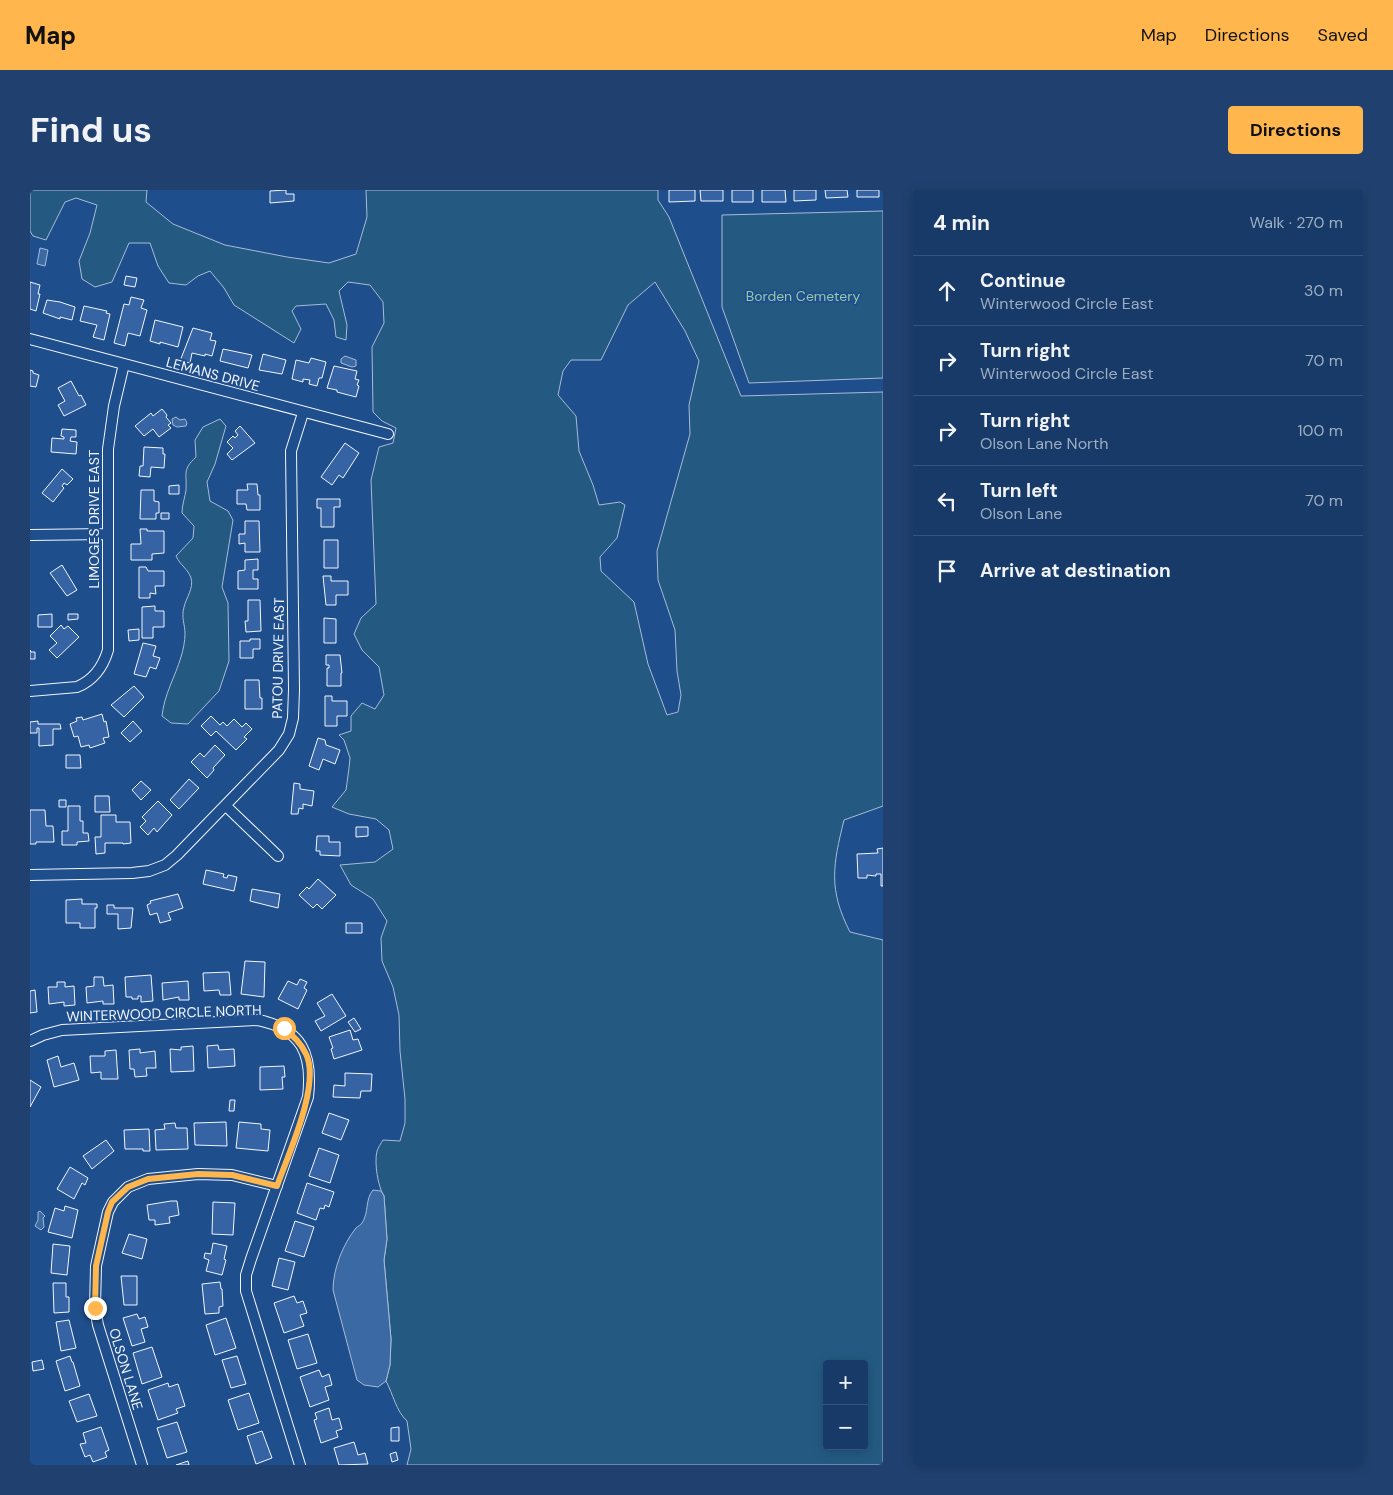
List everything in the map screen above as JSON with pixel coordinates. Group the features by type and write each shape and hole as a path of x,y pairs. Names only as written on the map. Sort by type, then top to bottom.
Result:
{"street":[{"name":"LEMANS DRIVE","path":"30,339 303,413 388,434"},
{"name":"LIMOGES DRIVE EAST","path":"30,691 77,687 84,684 97,673 104,662 108,650 108,449 114,406 124,364"},
{"name":"PATOU DRIVE EAST","path":"30,875 116,874 148,871 165,865 226,806 279,750 289,734 293,718 294,688 291,451 303,413"},
{"path":"30,535 107,534"},
{"path":"226,806 278,856"},
{"name":"WINTERWOOD CIRCLE NORTH","path":"30,1041 62,1030 258,1020 284,1028 297,1039 307,1056 311,1077 308,1097 277,1186"},
{"name":"OLSON LANE","path":"142,1465 98,1325 95,1308 96,1266 108,1212 119,1194 134,1184 148,1179 198,1174 232,1175 277,1186"},
{"path":"277,1186 246,1275 246,1291 300,1465"}],"green space":[{"path":"30,190 147,190 146,202 173,224 225,245 329,263 356,254 367,217 366,190 658,190 658,200 669,217 741,396 883,392 883,806 844,820 837,850 835,877 838,903 850,932 883,940 883,1465 407,1465 411,1449 407,1421 397,1407 386,1381 390,1365 391,1339 384,1260 387,1239 384,1196 378,1181 376,1168 377,1151 383,1140 400,1141 405,1123 399,1015 393,987 382,961 381,938 387,921 373,899 351,885 340,865 375,862 393,849 389,830 376,819 349,814 332,807 346,790 350,758 344,740 339,735 351,731 351,716 362,703 375,709 384,695 379,667 362,650 354,634 361,618 376,604 371,480 379,447 393,443 396,428 382,421 373,412 372,347 384,323 383,302 370,285 348,282 339,291 347,325 346,340 336,337 334,320 326,304 296,306 292,311 301,329 294,343 234,305 224,288 210,271 198,276 186,285 169,283 158,266 150,243 129,243 112,282 95,287 82,279 79,261 90,233 97,205 76,198 65,202 46,240 33,236 30,231","holes":["655,282 685,331 699,361 689,405 690,434 657,551 658,580 675,630 677,671 681,695 678,712 667,715 648,664 634,602 601,571 600,557 617,538 625,505 620,502 599,505 579,451 576,416 558,395 563,371 571,360 601,360 628,305"]},
{"name":"Borden Cemetery","path":"883,211 883,378 749,383 722,307 722,215"},
{"path":"220,419 226,426 215,464 207,482 210,501 228,511 233,520 222,587 228,603 229,661 219,691 188,724 171,723 162,716 163,708 183,649 185,634 183,611 192,582 190,575 176,556 193,538 194,526 182,513 186,490 186,472 196,457 195,440 203,427"}],"shaded area":[{"path":"40,248 48,250 45,266 37,264"},
{"path":"345,356 356,360 356,366 352,367 341,363 341,359"},
{"path":"176,417 180,420 185,419 186,426 177,427 173,425 172,419"},
{"path":"373,1190 381,1191 384,1196 387,1239 384,1260 391,1339 390,1365 386,1381 378,1387 364,1385 357,1380 333,1290 333,1282 343,1249 351,1234 362,1224"},
{"path":"40,1211 45,1216 43,1218 44,1227 41,1230 35,1226 38,1220 38,1212"}],"building":[{"path":"286,190 286,194 294,194 294,201 270,203 270,191"},
{"path":"669,190 695,190 695,201 669,202"},
{"path":"700,190 723,190 723,201 701,201"},
{"path":"732,190 753,190 753,202 732,202"},
{"path":"762,190 785,190 786,202 762,202"},
{"path":"794,190 816,190 816,200 794,201"},
{"path":"825,190 847,190 848,197 826,198"},
{"path":"857,190 879,190 879,197 857,197"},
{"path":"126,276 137,278 135,287 124,285"},
{"path":"30,282 40,285 36,311 30,309"},
{"path":"131,297 144,300 141,308 147,310 140,336 128,333 125,346 114,343 124,304 129,305"},
{"path":"47,300 75,307 72,320 60,317 60,319 43,313"},
{"path":"84,306 107,311 106,313 110,314 104,340 93,337 97,325 80,321"},
{"path":"155,320 183,327 178,347 150,341"},
{"path":"193,328 212,333 210,340 216,341 212,356 192,353 190,363 180,361"},
{"path":"223,349 252,355 248,368 220,361"},
{"path":"263,354 286,360 282,374 259,370"},
{"path":"311,358 326,362 322,378 319,378 317,386 309,384 310,380 303,379 303,382 292,379 296,360 309,363"},
{"path":"334,366 357,371 355,379 359,380 357,385 359,386 356,397 327,388"},
{"path":"30,370 39,375 36,387 30,386"},
{"path":"71,381 86,405 64,416 58,405 65,401 58,388"},
{"path":"162,409 171,423 168,425 171,428 159,437 153,429 144,436 135,426 151,413 153,416"},
{"path":"240,426 255,443 232,460 227,454 233,448 227,442 233,436 235,438 238,435 235,431"},
{"path":"62,429 76,430 76,437 71,437 70,441 77,442 76,454 51,452 52,438 64,439 61,436"},
{"path":"345,443 359,453 343,478 339,475 332,485 321,477"},
{"path":"144,447 163,448 163,454 165,454 164,468 151,467 150,477 139,476 140,466 143,466"},
{"path":"62,469 73,479 67,485 64,483 62,486 64,488 53,502 42,493"},
{"path":"247,484 257,484 258,495 260,495 260,510 247,510 246,504 237,504 237,490 248,490"},
{"path":"179,485 179,494 169,494 169,486"},
{"path":"141,490 154,490 154,501 159,502 159,513 156,513 156,519 140,519"},
{"path":"317,499 340,499 340,507 334,507 334,527 321,527 321,508 317,508"},
{"path":"161,513 169,513 169,519 161,519"},
{"path":"245,521 259,521 260,552 245,552 245,543 239,544 239,534 245,534"},
{"path":"140,529 164,531 164,553 152,554 152,560 131,560 131,544 141,544"},
{"path":"324,540 338,540 338,568 324,568"},
{"path":"258,559 258,570 253,570 253,579 258,579 258,589 238,589 238,571 245,570 245,560"},
{"path":"62,565 77,590 67,596 50,573"},
{"path":"139,567 146,567 148,571 164,571 164,586 155,586 156,594 150,593 150,598 139,598"},
{"path":"323,576 331,576 331,581 348,581 348,595 336,595 336,605 326,605"},
{"path":"248,600 260,600 261,631 246,632 245,621 248,621"},
{"path":"155,606 155,611 164,611 164,627 153,627 153,638 142,638 142,607"},
{"path":"52,614 52,627 38,627 38,615"},
{"path":"68,614 78,614 78,619 68,620"},
{"path":"324,618 336,619 336,643 324,643"},
{"path":"61,625 64,629 68,626 79,637 57,658 49,650 57,643 50,636"},
{"path":"139,629 139,640 129,641 128,630"},
{"path":"250,639 260,639 260,649 253,649 253,658 240,658 240,641 250,641"},
{"path":"143,643 156,646 153,656 160,658 156,669 150,667 146,677 134,674"},
{"path":"30,650 35,652 35,659 30,659"},
{"path":"326,655 340,655 341,686 327,686 327,668 329,668 329,665 326,665"},
{"path":"245,680 259,680 262,709 245,709"},
{"path":"134,686 144,697 124,717 111,705"},
{"path":"325,696 332,696 332,701 347,701 347,716 337,716 337,726 325,726"},
{"path":"102,714 104,722 106,721 109,737 103,738 105,743 90,748 89,745 81,747 78,736 74,737 70,724 77,721 76,718 82,717 83,720"},
{"path":"211,716 220,725 223,722 227,726 234,719 242,727 246,723 252,729 244,737 247,739 236,750 216,731 211,736 201,726"},
{"path":"38,721 38,724 60,724 61,729 53,729 53,745 39,746 39,728 37,728 37,733 30,733 30,722"},
{"path":"133,721 142,731 130,742 121,733"},
{"path":"318,738 325,740 326,745 340,750 335,764 323,759 319,770 309,766"},
{"path":"215,745 225,755 207,778 191,762 200,753 204,757"},
{"path":"66,755 80,755 81,768 66,768"},
{"path":"189,779 199,788 179,809 170,800"},
{"path":"141,781 151,790 141,800 132,790"},
{"path":"294,783 300,784 300,789 314,791 312,806 303,804 303,809 299,808 298,814 291,814"},
{"path":"95,796 109,796 110,812 95,812"},
{"path":"59,800 66,800 66,807 59,807"},
{"path":"158,801 172,815 157,832 154,828 148,835 140,827 146,821 142,817"},
{"path":"68,806 80,806 80,821 83,821 83,833 88,833 89,841 77,842 77,845 62,845 62,831 68,831"},
{"path":"30,810 45,810 46,826 53,826 54,842 30,844"},
{"path":"101,815 116,815 116,822 130,822 131,843 105,843 105,853 96,854 95,837 101,837"},
{"path":"356,827 368,827 368,836 356,837"},
{"path":"317,836 329,836 329,842 340,842 340,856 320,855 320,851 316,851"},
{"path":"883,848 883,886 881,886 881,874 876,874 876,876 867,875 867,878 858,878 857,854 878,853 877,849"},
{"path":"206,870 224,874 223,877 227,878 228,875 237,877 234,891 203,884"},
{"path":"318,879 336,895 322,909 317,904 313,908 299,895 307,887 309,889"},
{"path":"252,889 280,894 278,908 250,901"},
{"path":"178,894 183,908 168,913 171,920 160,923 157,913 150,915 147,905 151,903 150,901"},
{"path":"82,899 82,904 97,904 97,908 95,908 95,928 80,928 80,923 66,923 66,900"},
{"path":"107,905 114,905 114,908 133,908 131,928 118,929 118,914 107,914"},
{"path":"346,923 362,923 362,933 346,933"},
{"path":"245,961 265,962 264,997 241,994"},
{"path":"229,972 231,995 220,995 219,990 204,991 203,973"},
{"path":"151,975 153,1001 141,1002 141,996 138,996 138,999 126,997 125,977"},
{"path":"94,977 103,977 104,986 113,985 114,1004 103,1004 103,1001 87,1003 86,987 94,986"},
{"path":"300,979 307,982 304,988 307,990 298,1009 278,999 288,981 297,985"},
{"path":"188,981 189,1000 179,1000 179,997 163,1000 162,983"},
{"path":"57,982 65,982 65,987 74,986 75,1005 64,1006 64,1002 49,1004 48,987 57,987"},
{"path":"35,990 37,1012 30,1013 30,991"},
{"path":"332,994 346,1016 321,1031 315,1021 325,1016 317,1003"},
{"path":"354,1018 361,1029 355,1032 348,1022"},
{"path":"350,1030 353,1040 358,1039 362,1050 334,1059 329,1037"},
{"path":"218,1045 219,1050 234,1049 235,1066 208,1068 207,1046"},
{"path":"193,1046 194,1071 171,1072 170,1049 181,1050 181,1047"},
{"path":"140,1049 140,1053 155,1051 156,1068 146,1068 147,1076 135,1077 134,1069 130,1069 129,1050"},
{"path":"116,1050 118,1079 101,1079 101,1072 91,1073 90,1056 105,1056 105,1051"},
{"path":"58,1056 61,1067 74,1063 79,1080 54,1087 47,1060"},
{"path":"284,1066 285,1077 282,1077 283,1089 260,1090 260,1067"},
{"path":"345,1073 372,1074 371,1091 361,1091 360,1098 333,1097 334,1085 345,1086"},
{"path":"30,1080 41,1087 30,1107"},
{"path":"230,1100 235,1100 234,1111 229,1111"},
{"path":"329,1113 349,1120 341,1140 322,1133"},
{"path":"226,1122 227,1146 195,1145 194,1123"},
{"path":"239,1122 261,1124 261,1129 270,1130 268,1151 236,1148"},
{"path":"175,1123 176,1128 187,1128 188,1149 156,1150 155,1130 165,1129 164,1124"},
{"path":"149,1129 150,1151 125,1149 124,1130"},
{"path":"106,1140 114,1151 92,1169 83,1156"},
{"path":"319,1148 339,1155 330,1183 309,1176"},
{"path":"70,1167 88,1178 85,1185 82,1183 74,1199 57,1189"},
{"path":"307,1183 334,1192 329,1207 325,1205 324,1209 320,1208 316,1220 297,1213"},
{"path":"177,1201 179,1215 169,1217 170,1223 155,1225 155,1220 149,1220 147,1205"},
{"path":"213,1202 235,1203 233,1235 212,1234"},
{"path":"65,1206 78,1210 72,1238 48,1232 55,1208 64,1211"},
{"path":"295,1221 314,1227 304,1257 285,1251"},
{"path":"129,1234 147,1239 142,1259 122,1253"},
{"path":"213,1243 227,1246 222,1275 206,1271 209,1260 204,1258 205,1253 211,1254"},
{"path":"53,1244 70,1246 67,1275 51,1273"},
{"path":"279,1258 295,1262 288,1290 272,1286"},
{"path":"121,1276 137,1276 137,1305 124,1305"},
{"path":"220,1282 223,1306 219,1307 219,1313 205,1314 202,1284"},
{"path":"53,1283 66,1283 66,1297 69,1297 69,1312 54,1313"},
{"path":"294,1296 297,1303 303,1301 307,1313 300,1315 304,1326 284,1333 274,1303"},
{"path":"137,1314 139,1319 145,1317 148,1327 141,1329 145,1342 132,1346 123,1318"},
{"path":"226,1318 236,1348 215,1355 206,1325"},
{"path":"69,1320 76,1348 61,1351 56,1322"},
{"path":"308,1334 317,1363 297,1369 288,1340"},
{"path":"152,1347 162,1377 142,1384 133,1353"},
{"path":"70,1356 80,1386 65,1391 56,1361"},
{"path":"237,1356 246,1384 231,1388 222,1360"},
{"path":"42,1360 44,1369 33,1371 32,1362"},
{"path":"319,1370 322,1377 329,1374 332,1385 325,1387 329,1400 310,1407 300,1377"},
{"path":"168,1383 169,1387 178,1384 185,1406 176,1409 178,1413 158,1420 148,1390"},
{"path":"249,1393 259,1423 238,1430 228,1400"},
{"path":"89,1394 97,1416 77,1422 69,1401"},
{"path":"329,1408 332,1420 339,1418 342,1429 336,1431 338,1437 321,1443 314,1420 317,1419 315,1413"},
{"path":"177,1422 187,1452 167,1458 157,1428"},
{"path":"101,1427 109,1450 105,1452 107,1457 93,1462 90,1455 85,1457 80,1444 86,1443 83,1433"},
{"path":"399,1427 399,1441 391,1441 391,1428"},
{"path":"262,1431 272,1458 256,1464 247,1436"},
{"path":"354,1442 358,1455 365,1453 368,1464 339,1465 334,1448"},
{"path":"396,1452 398,1460 392,1462 390,1454"},
{"path":"188,1461 189,1465 176,1465"}],"route":[{"path":"95,1308 96,1266 108,1212 112,1202 128,1187 148,1179 198,1174 232,1175 277,1186 308,1097 311,1077 307,1056 297,1039 284,1028"}]}
